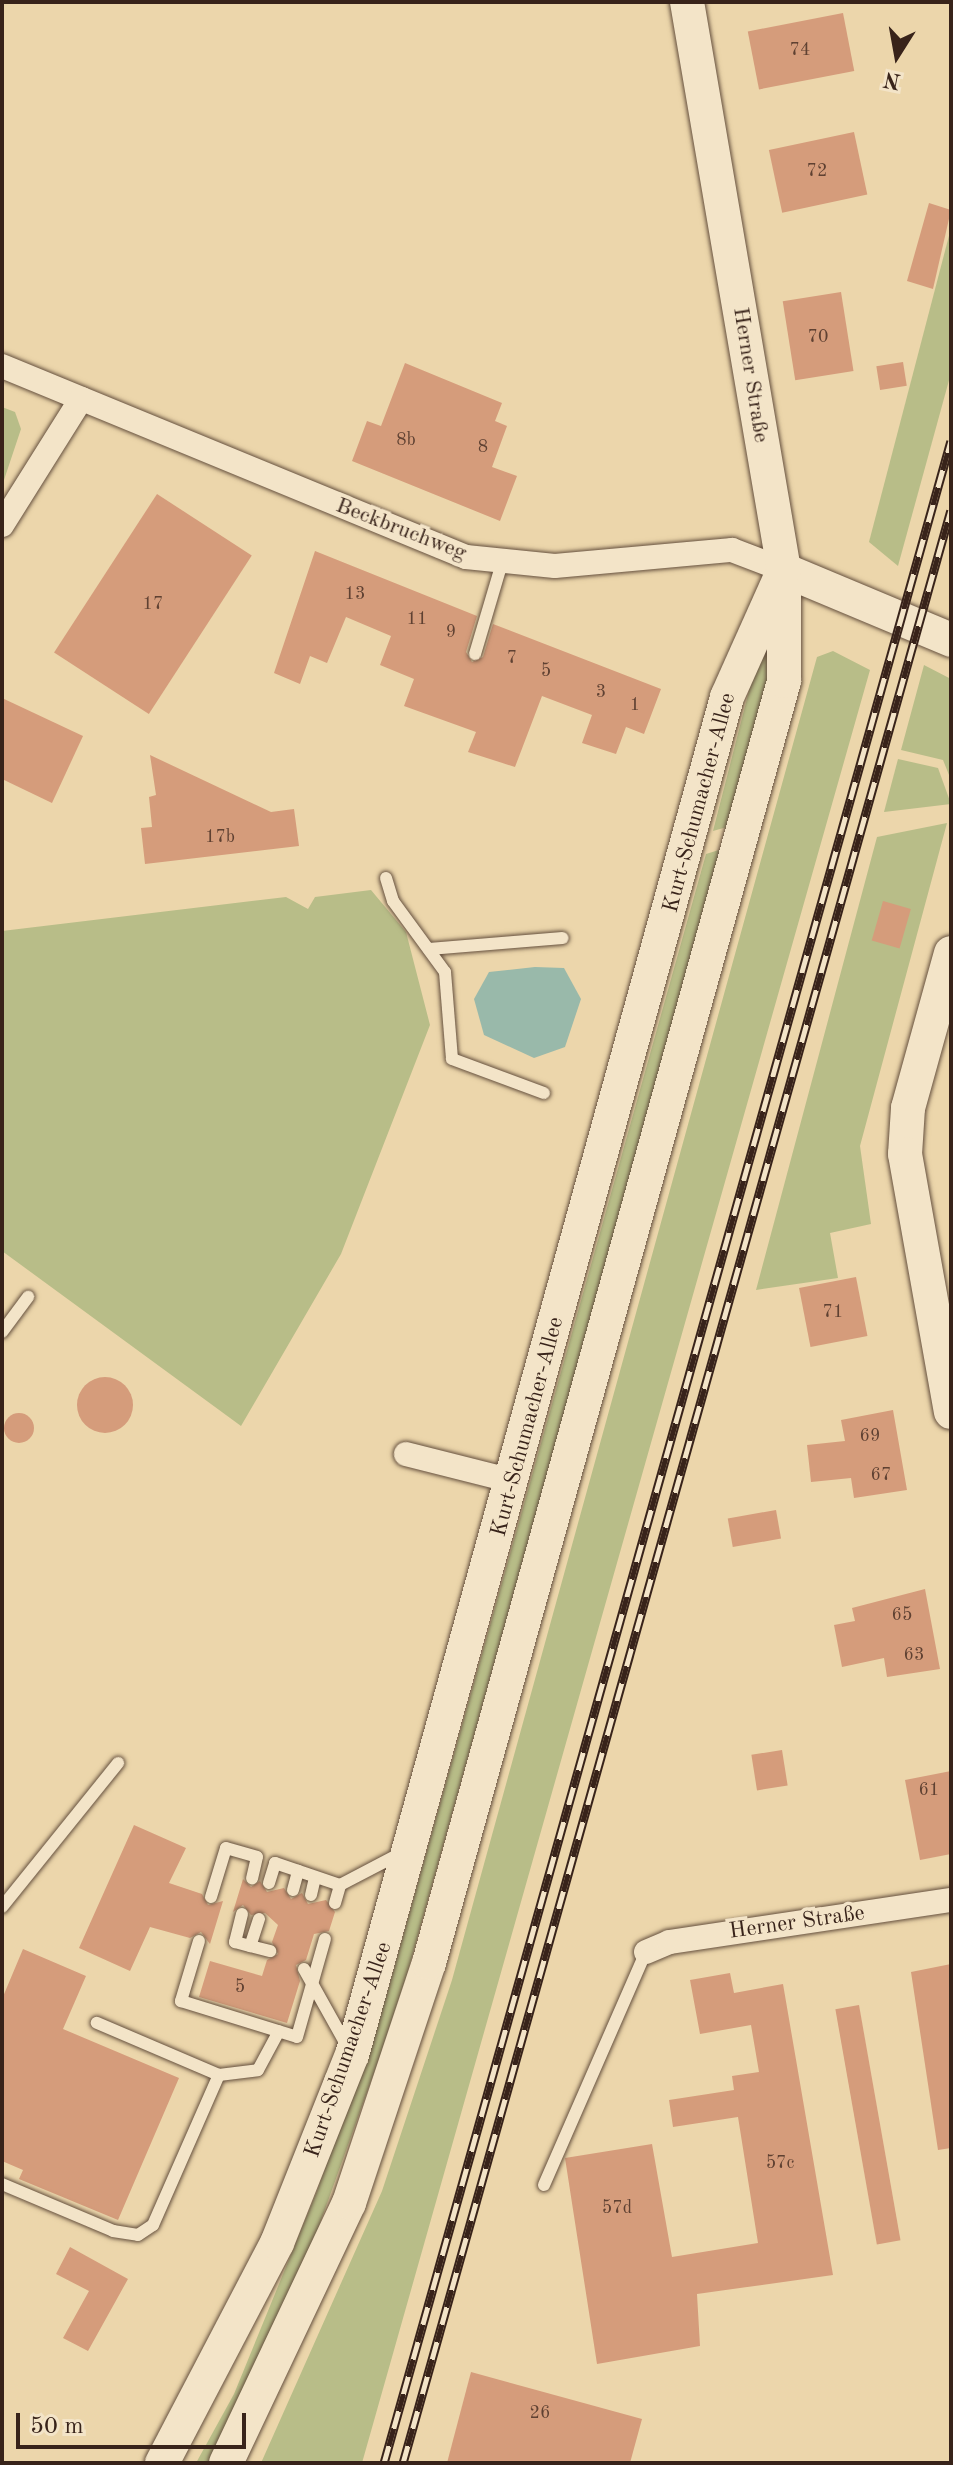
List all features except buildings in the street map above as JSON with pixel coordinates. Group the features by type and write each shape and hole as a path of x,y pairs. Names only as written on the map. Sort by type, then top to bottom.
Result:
{"main road":[{"name":"Herner Straße","path":"687,2 784,570"},
{"path":"784,570 951,640"},
{"name":"Kurt-Schumacher-Allee","path":"162,2463 277,2243 352,2055 413,1847 727,697 784,570"},
{"name":"Kurt-Schumacher-Allee","path":"226,2463 349,2203 429,1963 784,681 784,570"},
{"path":"949,966 908,1108 905,1154 949,1392"}],"street":[{"name":"Beckbruchweg","path":"2,366 433,547 502,563 555,566 732,550 784,570"},
{"path":"2,525 81,399"},
{"path":"406,1454 513,1481"},
{"name":"Herner Straße","path":"646,1952 669,1942 951,1900"}],"lane":[{"path":"475,654 502,563"},
{"path":"386,878 393,901 445,972 452,1059 544,1093"},
{"path":"429,949 563,938"},
{"path":"2,1332 28,1297"},
{"path":"2,1907 118,1763"},
{"path":"269,1883 275,1863 340,1885 413,1847"},
{"path":"211,1897 226,1848 257,1857 252,1878"},
{"path":"293,1890 298,1871"},
{"path":"311,1895 315,1877"},
{"path":"335,1903 340,1885"},
{"path":"242,1914 235,1942 270,1951"},
{"path":"250,1946 259,1919"},
{"path":"199,1941 181,2001 297,2037 325,1939"},
{"path":"544,2185 646,1952"},
{"path":"304,1969 352,2055"},
{"path":"97,2023 219,2075 258,2070 279,2031"},
{"path":"2,2184 138,2235 153,2225 219,2075"}],"green space":[{"path":"951,228 951,373 898,566 869,542"},
{"path":"2,407 15,412 21,429 2,486"},
{"path":"761,644 770,648 767,680 727,827 713,831"},
{"path":"833,651 870,670 362,2463 261,2463 382,2191 452,1980 817,657"},
{"path":"924,665 951,679 951,780 943,760 901,750"},
{"path":"898,759 938,768 951,804 884,812"},
{"path":"947,823 860,1146 871,1224 830,1233 838,1278 756,1290 877,837"},
{"path":"722,849 399,2003 310,2251 235,2414 208,2463 196,2463 234,2394 317,2191 386,1997 706,854"},
{"path":"371,890 406,932 430,1025 341,1254 241,1426 2,1251 2,931 286,897 308,909 315,897"}],"shaded area":[{"path":"535,967 564,968 581,999 565,1047 534,1058 484,1035 474,999 489,972"}],"railway":[{"path":"384,2463 951,441"},
{"path":"403,2463 951,510"}]}
